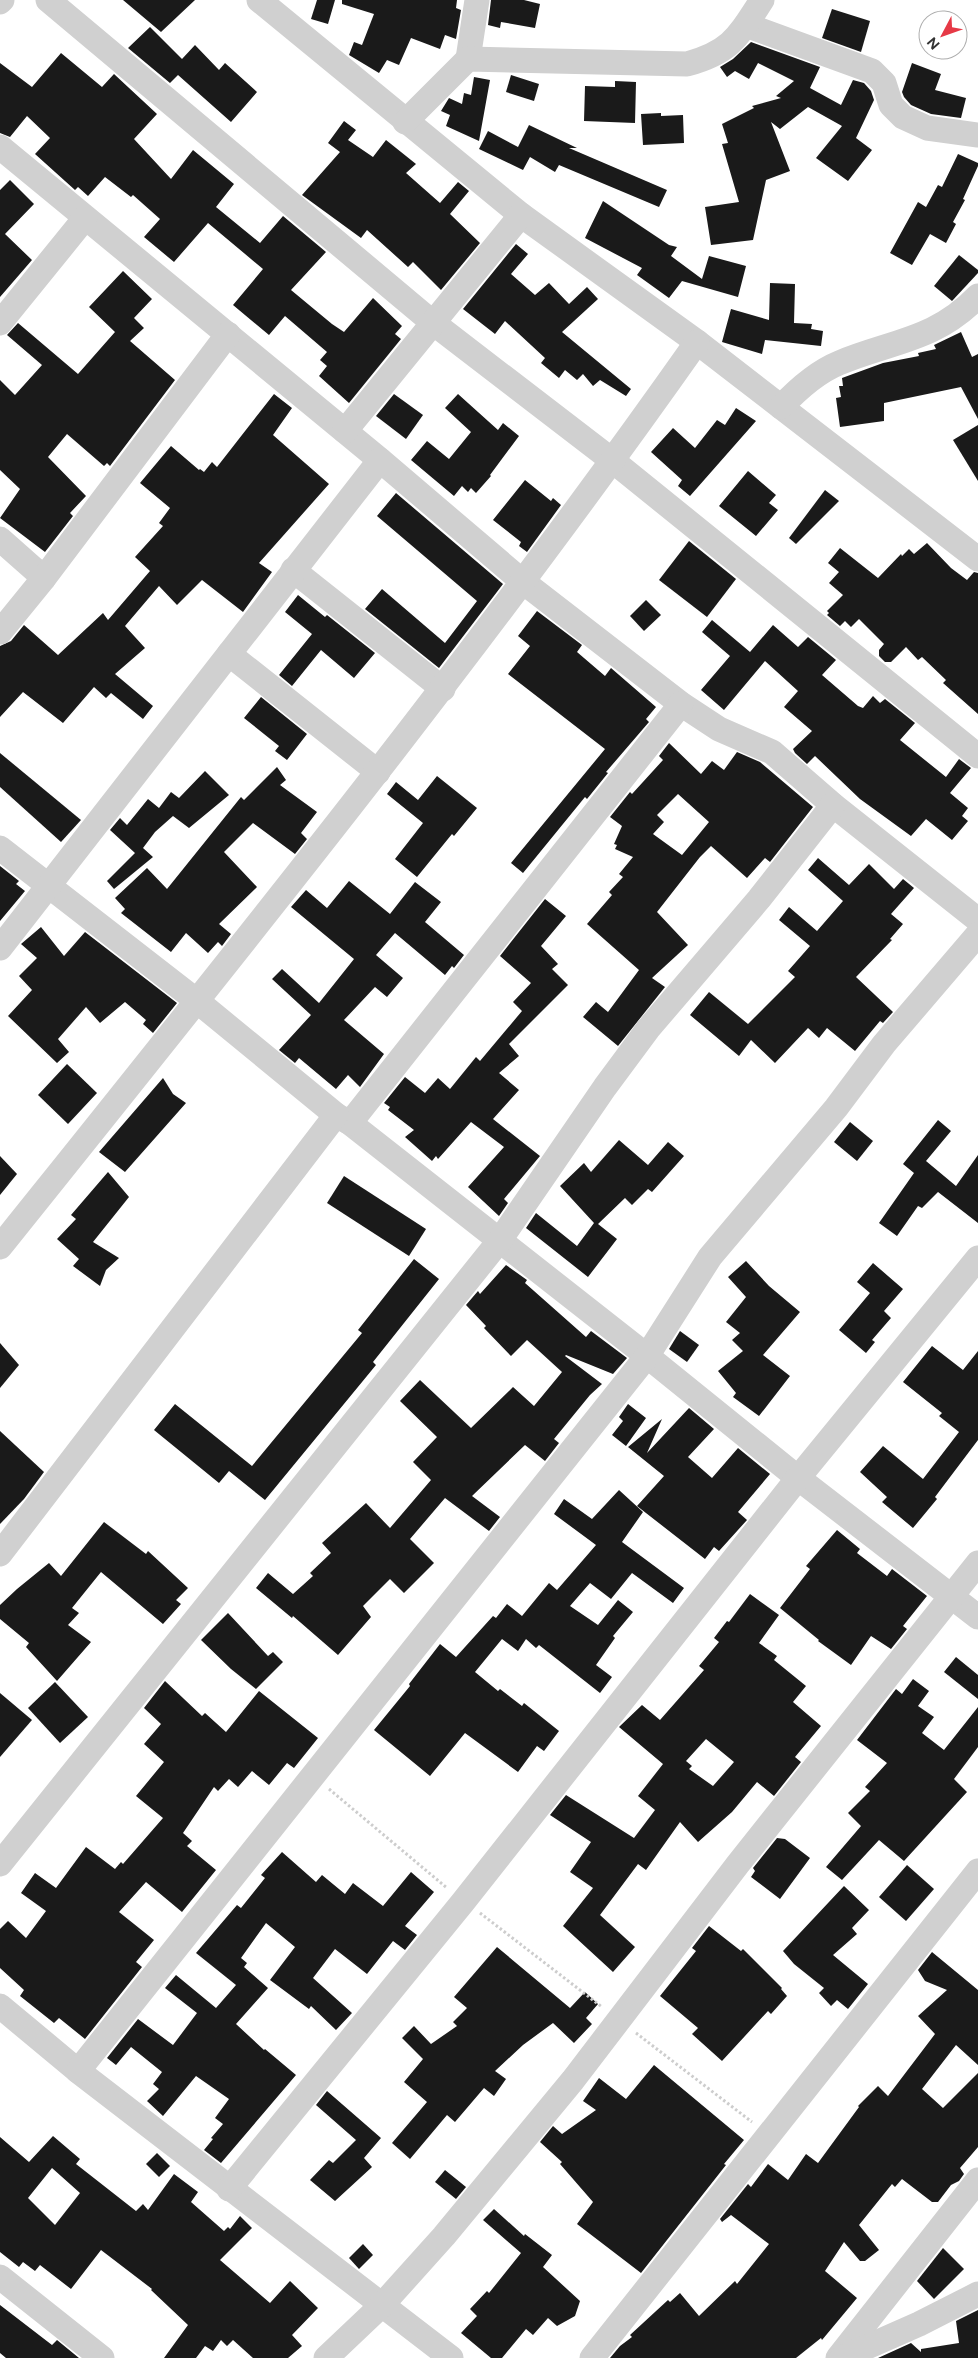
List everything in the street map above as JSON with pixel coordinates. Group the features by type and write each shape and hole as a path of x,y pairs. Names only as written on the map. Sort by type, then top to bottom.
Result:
{"street":[{"path":"48,0 432,322 613,461 978,756"},
{"path":"259,0 405,122 521,214 698,342 978,560"},
{"path":"405,122 468,58 477,0"},
{"path":"468,58 687,64 711,57 730,44 746,25 762,0"},
{"path":"746,25 872,71 884,83 891,105 903,117 928,128 978,135"},
{"path":"0,147 380,460 522,581 681,704 718,729 772,752 833,805 978,920"},
{"path":"345,431 521,214"},
{"path":"0,322 85,218"},
{"path":"781,407 825,370 937,328 966,309 978,296"},
{"path":"0,632 44,578 228,334"},
{"path":"0,1247 197,1002 443,689 613,461 698,342"},
{"path":"0,948 380,460"},
{"path":"0,538 44,578"},
{"path":"293,570 443,689"},
{"path":"229,654 378,772"},
{"path":"0,1554 343,1119 681,704"},
{"path":"0,1864 500,1240 605,1087 648,1029 759,899 833,805"},
{"path":"0,848 978,1618"},
{"path":"78,2071 647,1356 710,1257 836,1108 884,1044 978,934"},
{"path":"229,2189 464,1902 798,1478 978,1258"},
{"path":"326,2358 382,2305 444,2236 573,2080 738,1864 978,1563"},
{"path":"592,2358 978,1871"},
{"path":"0,2006 78,2071 229,2189 451,2358"},
{"path":"838,2358 978,2180"},
{"path":"0,2277 102,2358"},
{"path":"842,2358 919,2324 978,2294"}],"path":[{"path":"314,1776 464,1902 769,2135"}],"building":[{"path":"123,0 195,0 161,32"},
{"path":"317,0 335,0 328,24 311,19"},
{"path":"342,0 457,0 456,8 461,10 456,39 445,35 440,49 411,38 399,65 387,60 379,73 349,55 354,42 362,45 374,14 342,4"},
{"path":"491,0 524,0 540,4 535,28 501,22 500,28 488,25"},
{"path":"832,9 870,21 861,52 822,38"},
{"path":"150,27 182,59 195,45 219,70 225,63 257,92 231,122 178,75 170,83 128,48"},
{"path":"751,42 820,67 810,88 841,105 853,80 864,83 871,91 874,100 856,138 872,150 848,181 816,158 842,126 808,107 780,129 771,122 790,171 766,180 753,240 711,245 705,207 739,202 722,144 728,143 722,124 754,108 752,106 781,98 776,96 794,81 758,63 749,79 735,71 727,77 720,67 733,59"},
{"path":"61,53 102,87 114,74 157,114 134,139 171,179 193,150 234,184 216,207 260,243 283,216 326,252 291,290 332,324 344,332 373,298 402,326 395,334 401,339 349,403 319,376 327,366 320,360 327,352 285,316 269,335 233,305 263,269 208,223 174,262 144,237 160,219 133,195 131,197 105,177 88,196 78,187 75,190 35,154 50,138 27,116 10,137 0,133 0,63 32,87"},
{"path":"912,63 941,74 935,90 966,98 961,118 931,114 911,105 902,92"},
{"path":"511,75 539,84 534,101 506,92"},
{"path":"474,77 490,80 479,141 446,126 450,115 441,111 449,98 462,104 464,93 471,95"},
{"path":"615,81 636,82 635,123 584,121 585,86 615,87"},
{"path":"661,113 661,116 683,115 684,143 643,145 641,114"},
{"path":"344,121 356,130 348,140 373,157 386,140 416,164 406,173 440,203 458,182 469,191 450,214 480,243 441,290 413,262 408,267 367,230 361,238 302,195 340,152 328,143"},
{"path":"529,125 577,148 569,148 667,190 659,207 559,165 555,172 530,157 523,170 479,149 488,131 518,147"},
{"path":"958,154 978,163 978,166 963,199 965,200 953,222 956,224 946,243 930,234 912,265 890,253 918,202 926,207 938,185 942,187"},
{"path":"10,180 34,204 5,234 32,260 0,297 0,190"},
{"path":"603,201 669,245 677,247 671,256 702,279 709,256 746,266 738,297 682,281 669,298 637,275 642,268 585,238"},
{"path":"516,244 528,254 511,274 535,295 549,283 569,304 587,287 598,299 562,332 631,389 626,396 600,380 593,386 583,374 577,380 565,370 559,378 541,363 545,358 505,321 495,334 463,309"},
{"path":"959,255 978,270 978,273 952,301 934,286"},
{"path":"123,271 152,299 134,318 144,328 130,341 175,380 110,466 107,463 104,466 67,434 48,457 86,496 70,513 73,516 45,552 0,518 20,489 0,470 0,380 15,395 42,365 7,335 18,323 78,374 115,332 89,307"},
{"path":"770,283 795,284 794,323 812,324 811,329 823,331 821,346 765,340 762,354 722,342 731,309 769,320"},
{"path":"961,332 972,357 978,354 978,419 961,387 884,403 884,421 840,427 836,398 841,397 839,386 843,386 842,378 883,363 919,356 918,353 936,349 934,345"},
{"path":"274,394 292,408 273,435 329,484 259,563 272,572 243,612 202,580 177,605 159,586 125,626 145,648 115,674 153,706 143,719 111,693 106,698 94,687 63,723 23,692 0,717 0,646 11,641 24,625 58,655 103,613 108,620 150,571 135,557 163,526 159,523 170,508 140,483 171,446 199,470 204,472 212,462 217,467"},
{"path":"394,394 423,415 406,439 376,416"},
{"path":"458,394 498,430 503,423 519,436 491,476 476,493 471,488 468,492 462,486 454,496 411,460 427,441 449,459 471,432 445,408"},
{"path":"736,408 756,421 690,496 678,486 682,480 651,452 673,428 695,448 717,420 725,425"},
{"path":"978,425 978,481 953,440"},
{"path":"748,471 776,495 769,503 778,510 756,536 719,506"},
{"path":"525,480 551,501 553,498 561,505 527,552 519,546 521,542 493,520"},
{"path":"825,490 839,501 796,544 789,538"},
{"path":"396,493 503,584 439,668 365,609 382,589 445,643 477,601 377,516"},
{"path":"689,541 736,579 707,617 659,580"},
{"path":"927,543 951,568 967,580 974,572 978,573 978,714 943,683 946,680 922,657 918,660 906,647 891,662 885,662 879,656 879,650 884,644 859,619 851,627 845,621 840,626 827,615 829,613 827,611 843,595 829,583 839,572 828,563 840,548 878,578 901,554 902,556 909,549 914,554"},
{"path":"298,595 375,653 354,678 321,650 292,686 279,675 312,634 285,612"},
{"path":"646,600 661,615 644,631 630,616"},
{"path":"537,611 582,645 577,652 605,676 611,668 656,707 646,719 649,722 606,772 608,773 587,799 585,797 523,873 511,863 605,749 508,674 530,646 518,636"},
{"path":"712,620 750,652 773,625 798,647 808,637 836,660 822,675 858,706 863,708 873,696 880,703 885,699 915,723 900,740 946,777 959,759 971,768 950,793 968,808 962,816 968,821 952,840 926,819 911,836 860,799 815,756 807,764 795,753 793,749 812,731 784,707 798,691 765,661 724,710 701,690 730,656 702,632"},
{"path":"261,697 307,734 287,760 275,751 279,746 244,718"},
{"path":"669,743 701,774 712,761 724,770 737,752 760,762 813,807 770,862 765,858 747,878 711,846 700,857 657,912 688,945 652,978 665,987 618,1046 583,1017 596,1002 608,1012 639,970 587,924 612,895 609,892 623,877 619,874 633,857 615,849 617,845 614,844 622,826 610,817 630,792 632,794 663,760 659,756","holes":["678,794 709,822 682,855 653,834 664,822 657,815"]},
{"path":"0,753 81,820 61,842 0,787"},
{"path":"277,767 286,780 280,785 317,812 301,833 307,839 295,854 253,823 224,852 257,887 219,924 231,934 222,946 218,942 208,953 186,933 171,952 121,913 125,909 115,898 147,868 167,889 241,797 244,800"},
{"path":"205,771 229,795 189,828 173,816 155,832 143,848 153,857 114,889 107,881 135,853 110,830 120,818 127,825 148,799 159,808 171,792 179,798"},
{"path":"437,776 477,808 454,836 452,834 417,877 395,859 423,823 387,794 396,782 418,800"},
{"path":"818,858 849,885 869,864 894,889 903,879 914,888 891,914 903,924 890,939 892,940 856,977 893,1012 883,1023 880,1021 855,1051 827,1028 819,1038 808,1028 775,1063 751,1040 739,1056 690,1015 709,992 748,1024 795,977 788,971 810,946 779,920 789,907 817,931 843,901 808,870"},
{"path":"0,866 19,881 16,884 25,891 0,921"},
{"path":"349,881 390,914 415,882 441,902 425,922 464,955 454,968 452,966 445,975 395,933 376,955 403,978 387,997 375,987 344,1020 384,1054 360,1087 348,1075 336,1089 299,1058 295,1063 279,1050 311,1015 272,979 282,969 319,1003 354,959 291,907 306,890 327,908"},
{"path":"545,899 566,916 541,946 558,964 552,969 568,985 509,1044 519,1056 499,1073 519,1090 493,1119 540,1156 504,1199 508,1203 499,1216 468,1187 504,1147 471,1122 438,1159 436,1156 432,1161 405,1137 414,1130 388,1110 390,1107 384,1103 405,1077 425,1093 438,1078 450,1089 476,1057 480,1061 522,1011 513,1002 531,983 500,956"},
{"path":"41,927 64,956 85,932 177,1003 153,1033 143,1024 146,1020 125,1002 100,1023 86,1007 58,1039 69,1052 57,1063 8,1016 32,990 19,976 37,958 21,944"},
{"path":"67,1064 97,1093 68,1124 38,1095"},
{"path":"163,1078 173,1094 186,1103 125,1172 99,1152"},
{"path":"938,1120 951,1131 926,1161 956,1186 978,1155 978,1223 938,1192 922,1208 918,1206 897,1236 879,1223 914,1173 903,1164"},
{"path":"850,1122 873,1141 857,1161 834,1142"},
{"path":"619,1140 648,1165 668,1142 684,1156 652,1192 648,1189 632,1205 625,1198 598,1224 617,1239 588,1277 526,1228 536,1213 577,1246 594,1223 560,1186 584,1163 591,1172"},
{"path":"0,1156 17,1174 0,1195"},
{"path":"108,1172 129,1197 93,1242 119,1258 106,1270 100,1286 73,1266 79,1259 57,1239 76,1219 71,1215"},
{"path":"344,1176 426,1229 409,1256 327,1203"},
{"path":"414,1259 439,1279 373,1362 376,1365 265,1500 229,1471 219,1483 154,1430 175,1404 252,1466 362,1333 358,1330"},
{"path":"746,1261 769,1286 800,1312 763,1355 790,1376 759,1416 733,1397 736,1393 718,1371 743,1351 732,1340 740,1333 726,1322 746,1297 728,1277"},
{"path":"873,1263 903,1289 884,1311 891,1318 872,1340 875,1342 866,1353 839,1330 870,1293 857,1282"},
{"path":"506,1265 527,1280 525,1283 586,1337 591,1331 627,1358 613,1374 565,1356 602,1384 590,1395 554,1439 559,1443 545,1461 525,1445 472,1496 500,1517 489,1531 445,1498 410,1539 434,1563 404,1593 390,1579 363,1606 371,1617 338,1655 293,1616 292,1618 256,1588 268,1573 293,1594 313,1576 310,1573 331,1553 322,1543 366,1503 390,1528 431,1480 413,1462 437,1437 400,1401 420,1380 471,1428 513,1387 534,1406 562,1372 527,1340 511,1356 484,1328 486,1326 466,1305 478,1291 480,1294"},
{"path":"680,1331 699,1345 687,1362 669,1349"},
{"path":"0,1343 19,1365 0,1388"},
{"path":"932,1346 963,1370 978,1351 978,1440 935,1497 937,1499 913,1528 882,1502 887,1497 860,1472 883,1446 923,1479 959,1432 939,1416 942,1413 903,1382"},
{"path":"628,1404 646,1418 626,1446 612,1435 623,1421 619,1417"},
{"path":"689,1408 714,1429 688,1457 712,1478 738,1448 770,1474 738,1512 747,1520 719,1551 714,1547 705,1559 637,1506 664,1476 628,1447 662,1419 647,1453"},
{"path":"0,1431 44,1472 24,1499 0,1524"},
{"path":"619,1490 643,1512 622,1542 684,1588 673,1603 632,1573 611,1599 590,1583 570,1606 598,1625 618,1600 633,1612 613,1636 615,1638 596,1665 612,1677 600,1693 539,1645 536,1648 526,1639 518,1651 502,1639 475,1672 498,1691 500,1689 522,1706 524,1703 559,1731 544,1751 537,1746 518,1772 465,1733 430,1776 374,1730 410,1686 409,1684 440,1644 456,1657 493,1616 496,1618 507,1604 522,1616 549,1583 557,1590 596,1545 554,1514 564,1499 592,1519"},
{"path":"104,1522 146,1554 148,1551 188,1588 176,1600 181,1604 163,1624 101,1572 72,1608 79,1613 68,1625 91,1642 57,1681 26,1647 29,1643 0,1619 0,1605 49,1563 61,1576"},
{"path":"837,1530 860,1549 857,1553 887,1576 892,1569 927,1596 903,1626 907,1629 891,1649 871,1636 851,1665 818,1641 780,1608 810,1569 806,1566"},
{"path":"750,1594 779,1615 759,1643 777,1656 774,1660 806,1686 793,1702 821,1726 795,1757 801,1762 774,1796 757,1782 732,1812 698,1842 680,1822 646,1870 638,1864 600,1915 635,1947 613,1972 563,1926 593,1888 570,1872 591,1842 550,1815 566,1795 634,1838 655,1810 638,1796 663,1764 619,1727 642,1705 660,1720 704,1670 699,1666 719,1642 714,1638 727,1621 729,1622","holes":["706,1739 734,1762 713,1786 689,1769 692,1766 686,1761"]},
{"path":"228,1613 268,1656 273,1652 283,1662 256,1689 231,1669 201,1640"},
{"path":"956,1657 978,1675 978,1699 944,1672"},
{"path":"913,1679 929,1691 918,1706 934,1717 922,1733 944,1750 978,1707 978,1747 954,1779 967,1792 904,1861 879,1840 842,1880 826,1867 861,1826 848,1813 870,1791 865,1787 887,1763 857,1740 896,1689 902,1694"},
{"path":"165,1681 202,1716 205,1713 226,1732 259,1691 318,1738 294,1768 287,1763 269,1785 252,1771 238,1787 229,1779 218,1791 214,1787 183,1833 192,1841 187,1846 216,1870 182,1912 146,1882 119,1912 154,1940 136,1962 142,1967 85,2039 59,2018 54,2023 20,1996 24,1990 0,1968 0,1929 8,1921 26,1938 46,1911 21,1893 35,1873 56,1888 86,1847 115,1869 121,1862 123,1864 163,1818 136,1796 164,1762 144,1744 161,1724 144,1708"},
{"path":"55,1682 88,1717 60,1743 28,1708"},
{"path":"0,1693 32,1720 0,1757"},
{"path":"777,1838 785,1839 810,1858 780,1899 751,1877 755,1871 753,1868"},
{"path":"282,1852 316,1882 322,1875 345,1894 353,1883 383,1906 411,1872 434,1892 405,1926 417,1935 405,1950 393,1941 367,1974 335,1949 313,1978 352,2013 336,2030 311,2006 309,2009 270,1980 295,1947 266,1923 241,1958 247,1963 244,1967 268,1988 236,2024 264,2050 296,2075 221,2163 204,2150 223,2124 215,2118 229,2099 196,2076 163,2116 147,2101 159,2089 153,2084 162,2072 131,2047 116,2065 107,2058 138,2019 173,2045 197,2013 165,1988 176,1975 216,2008 236,1985 196,1953 237,1905 241,1908 265,1878 261,1875"},
{"path":"907,1865 934,1889 906,1921 879,1897"},
{"path":"844,1886 869,1910 852,1928 857,1934 833,1955 868,1984 848,2009 837,2000 831,2006 819,1993 824,1988 794,1964 783,1951"},
{"path":"709,1926 741,1951 743,1949 782,1988 787,1996 771,2014 768,2011 722,2061 692,2034 698,2028 660,1996 696,1951 692,1948"},
{"path":"497,1947 570,2008 585,1992 598,2004 586,2018 592,2024 574,2043 553,2023 523,2045 495,2071 506,2079 494,2096 484,2088 455,2122 447,2115 410,2159 392,2143 427,2102 404,2082 423,2059 402,2038 414,2026 431,2044 457,2026 453,2022 467,2008 454,1997"},
{"path":"932,1952 978,1990 978,2065 956,2045 922,2089 943,2108 978,2073 978,2147 960,2168 964,2174 959,2181 951,2185 938,2202 932,2202 902,2179 895,2187 892,2184 859,2225 879,2250 865,2261 860,2261 844,2242 825,2271 857,2298 822,2340 821,2338 796,2358 610,2358 620,2346 632,2337 630,2335 668,2300 670,2302 680,2293 699,2316 735,2281 737,2284 769,2244 731,2215 722,2222 720,2219 748,2184 751,2187 768,2164 788,2180 806,2154 818,2163 858,2106 878,2086 888,2096 935,2034 918,2016 947,1990 925,1981 918,1970"},
{"path":"654,2065 744,2140 641,2273 577,2224 593,2202 560,2164 562,2162 540,2142 553,2126 562,2134 596,2110 583,2101 599,2078 626,2099"},
{"path":"327,2091 381,2138 364,2158 372,2167 335,2201 310,2180 329,2160 333,2163 356,2140 316,2105"},
{"path":"53,2136 80,2159 76,2164 136,2211 143,2204 148,2210 174,2174 198,2192 191,2202 224,2231 228,2227 230,2229 240,2216 252,2228 220,2260 270,2303 290,2281 318,2308 292,2335 302,2346 288,2358 253,2358 233,2340 227,2346 221,2340 213,2351 205,2346 196,2358 164,2358 188,2325 152,2289 101,2250 71,2289 40,2265 35,2271 23,2262 19,2267 0,2252 0,2137 29,2162","holes":["52,2168 80,2193 55,2225 28,2198"]},
{"path":"157,2153 170,2166 159,2177 146,2164"},
{"path":"445,2170 466,2187 456,2199 435,2182"},
{"path":"494,2209 524,2236 525,2234 552,2255 543,2267 580,2301 575,2316 557,2326 548,2318 533,2335 526,2329 502,2358 491,2358 461,2333 477,2316 470,2309 487,2291 489,2293 521,2253 483,2220"},
{"path":"363,2244 373,2255 359,2269 349,2258"},
{"path":"943,2248 964,2269 934,2299 917,2281"},
{"path":"0,2305 52,2345 57,2340 79,2358 6,2358 0,2353"},
{"path":"978,2310 978,2358 878,2358 911,2343 921,2352 921,2349 959,2343 956,2321"}]}
